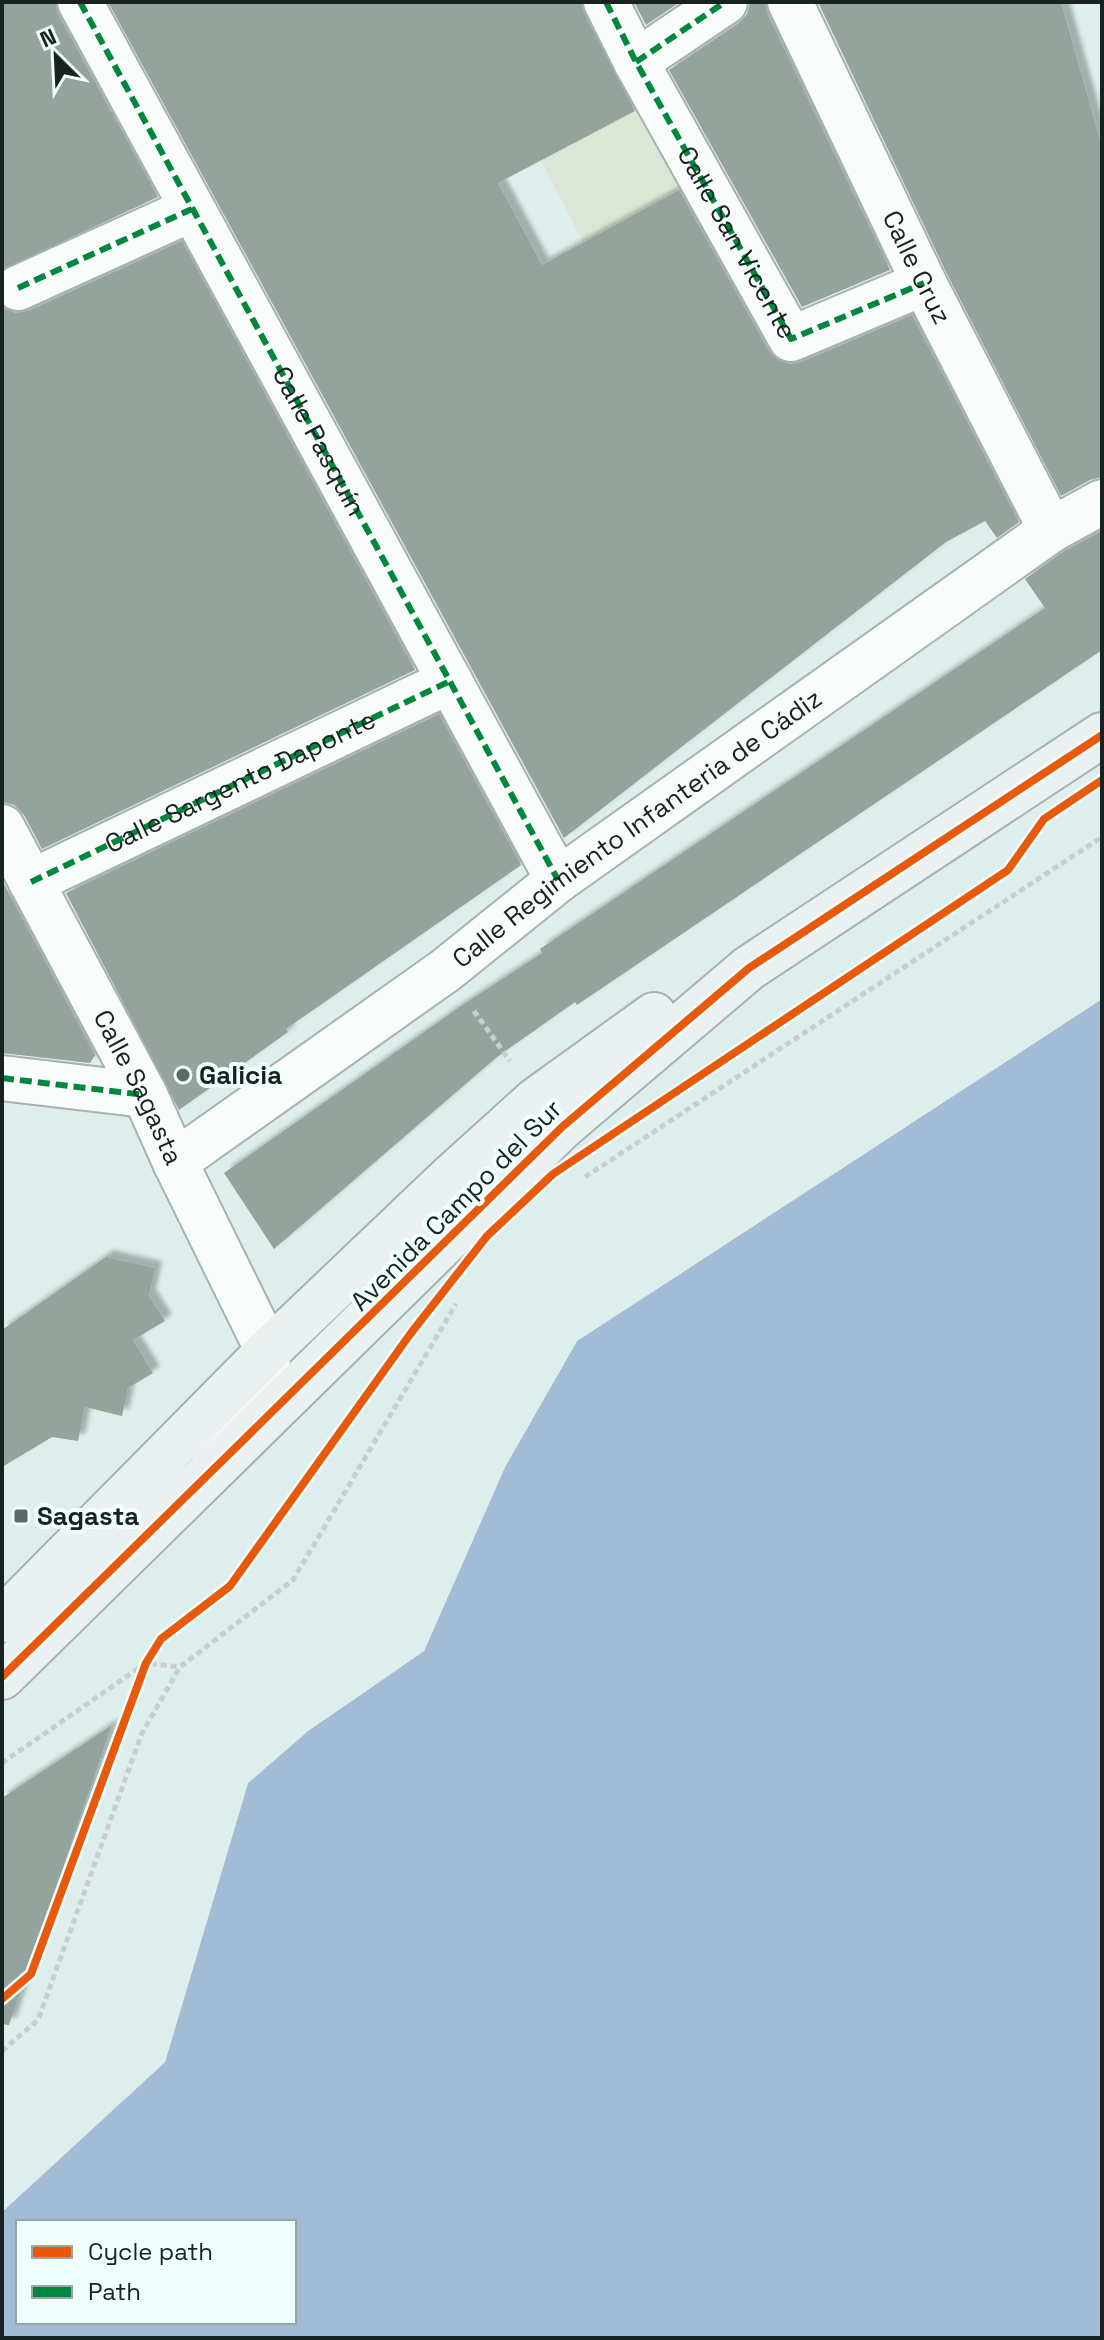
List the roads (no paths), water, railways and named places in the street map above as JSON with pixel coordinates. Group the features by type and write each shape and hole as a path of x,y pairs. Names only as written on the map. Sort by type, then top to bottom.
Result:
{"street":[{"name":"Calle Pasquín","path":"80,2 558,880"},
{"name":"Calle San Vicente","path":"606,2 636,62 791,339 924,283"},
{"path":"636,62 725,2"},
{"name":"Calle Cruz","path":"790,2 924,283 1051,530"},
{"path":"18,288 192,209"},
{"name":"Calle Regimiento Infanteria de Cádiz","path":"175,1162 446,970 558,880 1051,530 1102,502"},
{"name":"Calle Sargento Daponte","path":"31,882 450,681"},
{"name":"Avenida Campo del Sur","path":"2,1677 562,1127 749,968 1102,735"},
{"name":"Calle Sagasta","path":"2,827 145,1095 268,1351"},
{"name":"Avenida Campo del Sur","path":"2,1620 268,1351 536,1100 625,1034 683,996 749,968"},
{"path":"2,1078 145,1095"},
{"path":"120,1562 139,1516 267,1385 268,1351"}],"water":[{"path":"1102,999 1102,2338 2,2338 2,2212 165,2062 248,1783 308,1731 424,1651 505,1467 577,1341"}],"place":[{"name":"Galicia","path":"183,1075"},
{"name":"Sagasta","path":"21,1516"}]}
